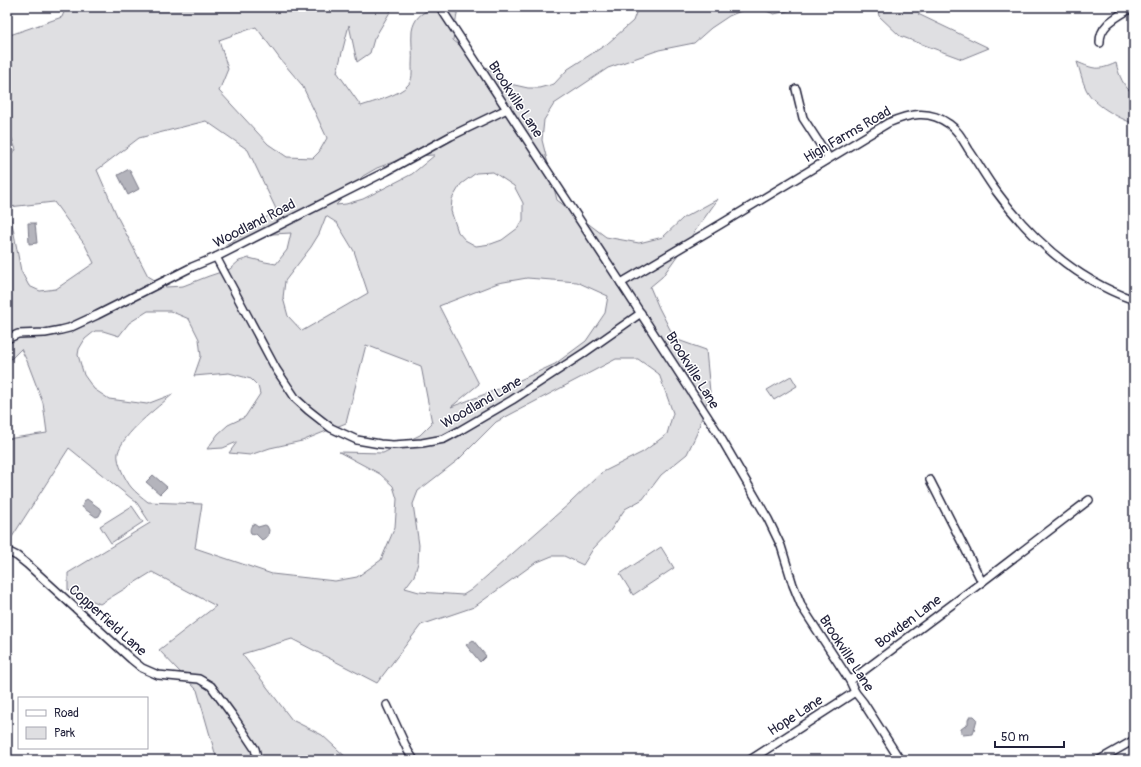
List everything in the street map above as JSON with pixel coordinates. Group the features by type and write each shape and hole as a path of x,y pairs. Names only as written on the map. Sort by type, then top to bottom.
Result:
{"street":[{"name":"Brookville Lane","path":"440,7 718,433 768,519 781,546 793,585 802,607 850,681 855,692 900,760"},
{"path":"1100,43 1101,32 1104,27 1133,7"},
{"path":"796,89 803,118 829,158"},
{"name":"Woodland Road","path":"7,339 18,334 45,333 61,330 97,315 192,267 216,257 387,171 451,136 507,109"},
{"name":"High Farms Road","path":"621,283 888,123 904,116 920,114 939,118 949,124 960,134 995,190 1020,222 1037,240 1085,276 1111,291 1134,300"},
{"name":"Woodland Lane","path":"216,257 276,369 296,399 331,428 357,440 380,444 393,445 422,443 444,439 512,400 584,353 641,313"},
{"path":"930,480 982,582"},
{"name":"Bowden Lane","path":"850,681 1089,500"},
{"name":"Copperfield Lane","path":"7,551 17,556 27,564 142,668 158,675 199,679 211,686 255,749 258,760"},
{"name":"Hope Lane","path":"750,760 855,692"},
{"path":"387,705 414,760"},
{"path":"1099,760 1134,740"}],"green space":[{"path":"66,7 393,7 374,39 370,53 357,62 349,25 337,72 361,106 393,95 404,89 410,83 412,73 412,31 414,23 423,13 436,8 458,7 453,40 498,77 510,84 528,88 539,88 554,84 568,69 607,44 633,21 638,7 807,7 774,14 764,10 748,8 729,16 711,28 694,43 659,50 608,68 554,104 544,120 542,140 557,200 606,237 639,243 663,237 683,218 718,199 662,277 650,287 675,339 706,350 710,392 697,433 687,454 661,475 643,499 625,509 610,531 593,549 583,565 564,556 552,556 535,563 474,607 421,625 377,683 292,639 242,654 292,720 322,735 349,760 217,760 197,690 159,650 216,606 152,572 100,604 68,590 68,573 150,523 137,503 69,448 12,537 7,536 7,439 47,433 43,403 21,349 7,363 7,156 16,150 7,125 7,36 62,17","holes":["256,27 302,85 327,138 319,152 313,158 287,157 268,144 219,91 228,69 219,40","206,121 248,150 276,209 254,228 225,245 273,234 291,233 287,250 276,264 249,258 239,261 230,269 183,286 166,287 148,276 118,218 97,170 139,138","435,155 412,174 363,199 336,205 363,176 377,168 409,156","493,172 514,186 523,203 523,220 518,228 502,240 491,244 476,246 465,240 458,232 451,211 452,199 461,184 476,173","54,202 85,245 94,263 56,289 40,291 29,286 21,271 9,207","326,216 337,223 354,251 368,293 302,331 288,316 283,298 285,281 319,234","527,278 577,282 608,296 605,313 586,341 555,364 509,385 451,407 479,384 439,306 498,283","148,311 170,311 189,319 199,339 201,356 194,376 229,373 251,379 258,386 260,394 245,417 228,425 218,434 207,449 223,448 237,442 229,453 250,455 270,448 302,441 346,423 366,345 421,366 432,423 420,435 383,453 339,452 380,474 393,486 397,499 395,527 381,560 357,577 335,581 272,574 195,548 202,504 148,502 129,484 118,461 118,453 126,437 173,394 147,404 109,399 94,389 84,375 78,355 79,349 85,339 95,331 103,331 119,336 129,323","616,359 638,359 659,374 673,413 667,434 643,452 601,473 570,503 471,590 463,595 419,592 405,588 414,576 418,563 419,545 413,504 418,491 458,460 496,422"]},
{"path":"877,7 929,7 918,14 989,48 962,59 900,36 879,16"},
{"path":"1077,62 1096,68 1105,67 1116,63 1124,84 1134,94 1134,124 1100,106 1095,101 1083,83"},
{"path":"791,376 797,386 774,400 767,390"},
{"path":"132,506 143,522 111,543 100,526"},
{"path":"661,547 674,568 633,595 620,574"}],"shaded area":[{"path":"129,169 139,189 128,195 118,175"},
{"path":"28,223 35,223 37,243 29,244"},
{"path":"153,475 167,487 160,494 146,482"},
{"path":"87,499 102,510 99,516 96,517 82,507 84,501"},
{"path":"254,524 258,527 265,525 267,526 269,530 268,536 262,540 256,534 252,535 250,528"},
{"path":"473,640 486,656 480,662 466,645"},
{"path":"970,716 974,716 977,719 973,734 963,735 961,733 961,729 968,724"}]}
